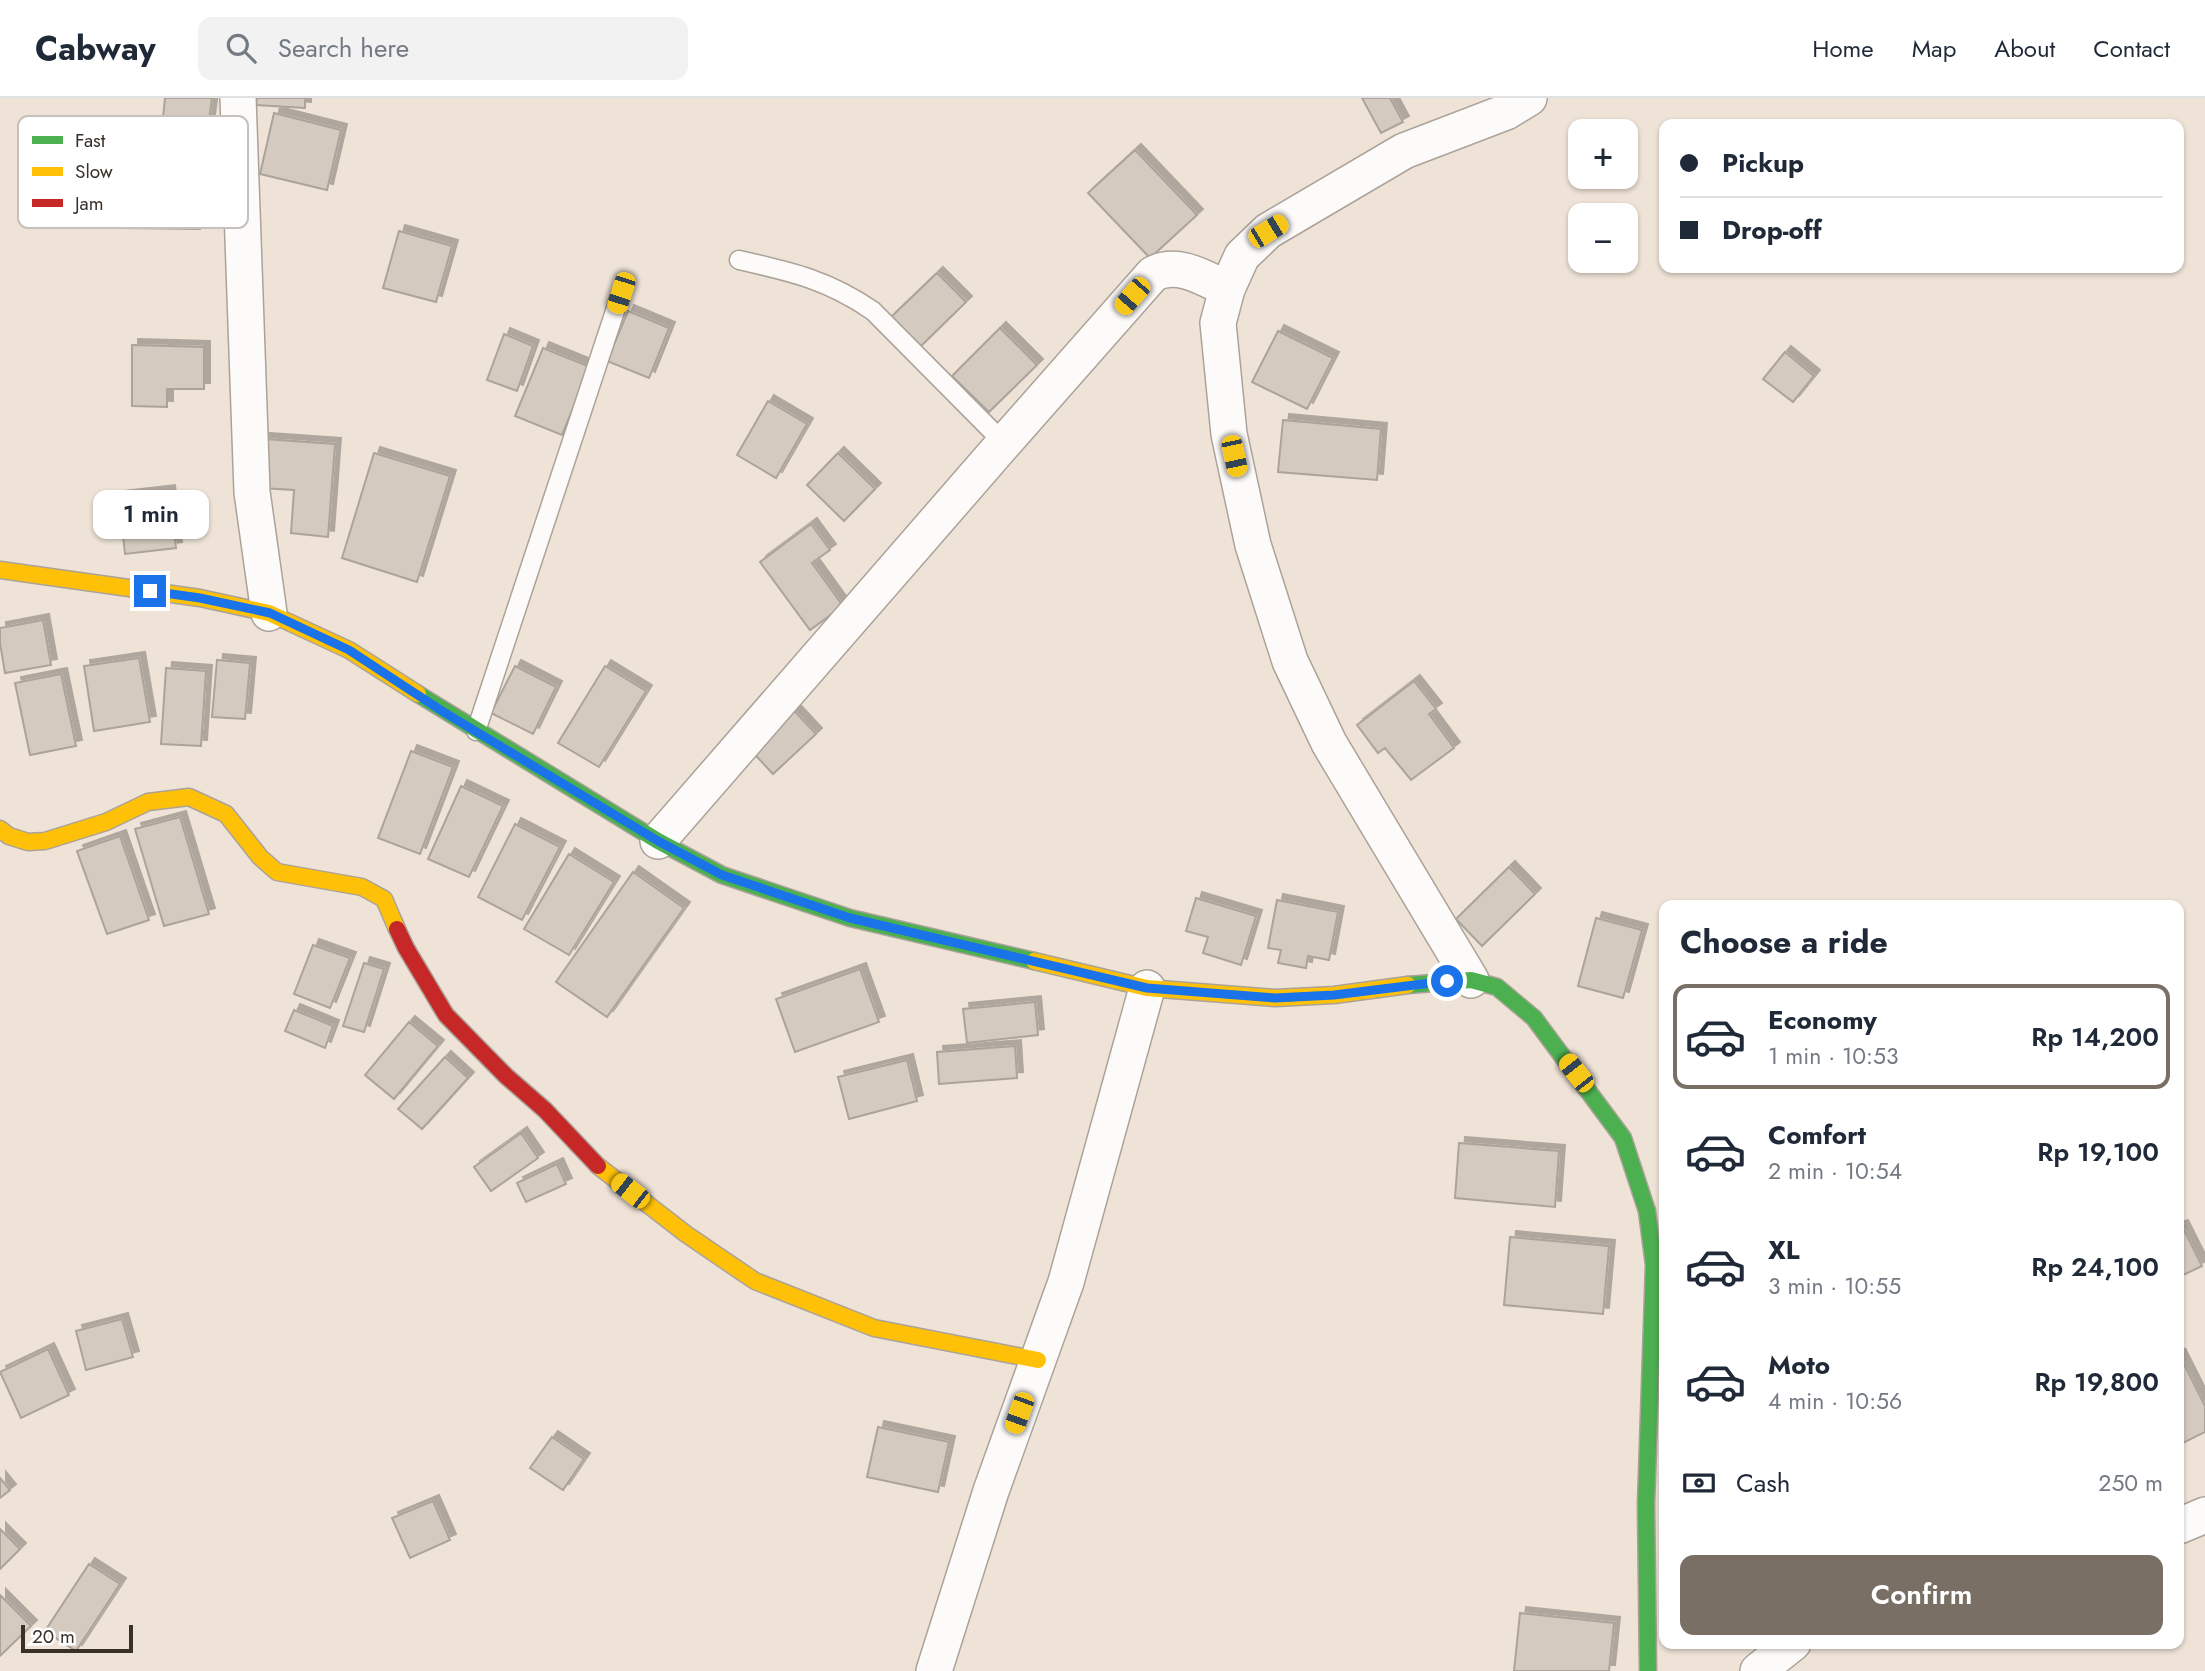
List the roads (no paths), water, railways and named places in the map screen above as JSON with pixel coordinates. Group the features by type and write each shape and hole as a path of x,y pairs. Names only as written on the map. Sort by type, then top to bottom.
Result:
{"street":[{"path":"238,98 239,116"},
{"path":"1471,980 1329,743 1286,650 1253,545 1229,434 1218,323 1227,289 1242,256 1268,231 1404,152 1506,112 1529,98"},
{"path":"243,228 252,492 270,613"},
{"path":"658,841 1153,274 1165,268 1178,268 1227,289"},
{"path":"0,570 200,598 270,613 349,650 476,731 658,841 722,875 850,918 1147,988 1275,998 1334,995 1424,983 1471,980 1497,987 1534,1018 1623,1138 1647,1211 1654,1265 1646,1504 1648,1671"},
{"path":"0,829 9,836 29,842 45,841 106,822 148,802 189,797 226,814 260,857 277,872 362,887 384,899 406,948 446,1015 506,1076 545,1110 593,1161 686,1234 755,1280 874,1328 1038,1360"},
{"path":"934,1671 991,1491 1066,1282 1147,988"},
{"path":"2184,1524 2205,1515"},
{"path":"1758,1671 1786,1649"}],"lane":[{"path":"739,260 798,273 850,295 873,311 1004,443"},
{"path":"476,731 621,293"}]}
